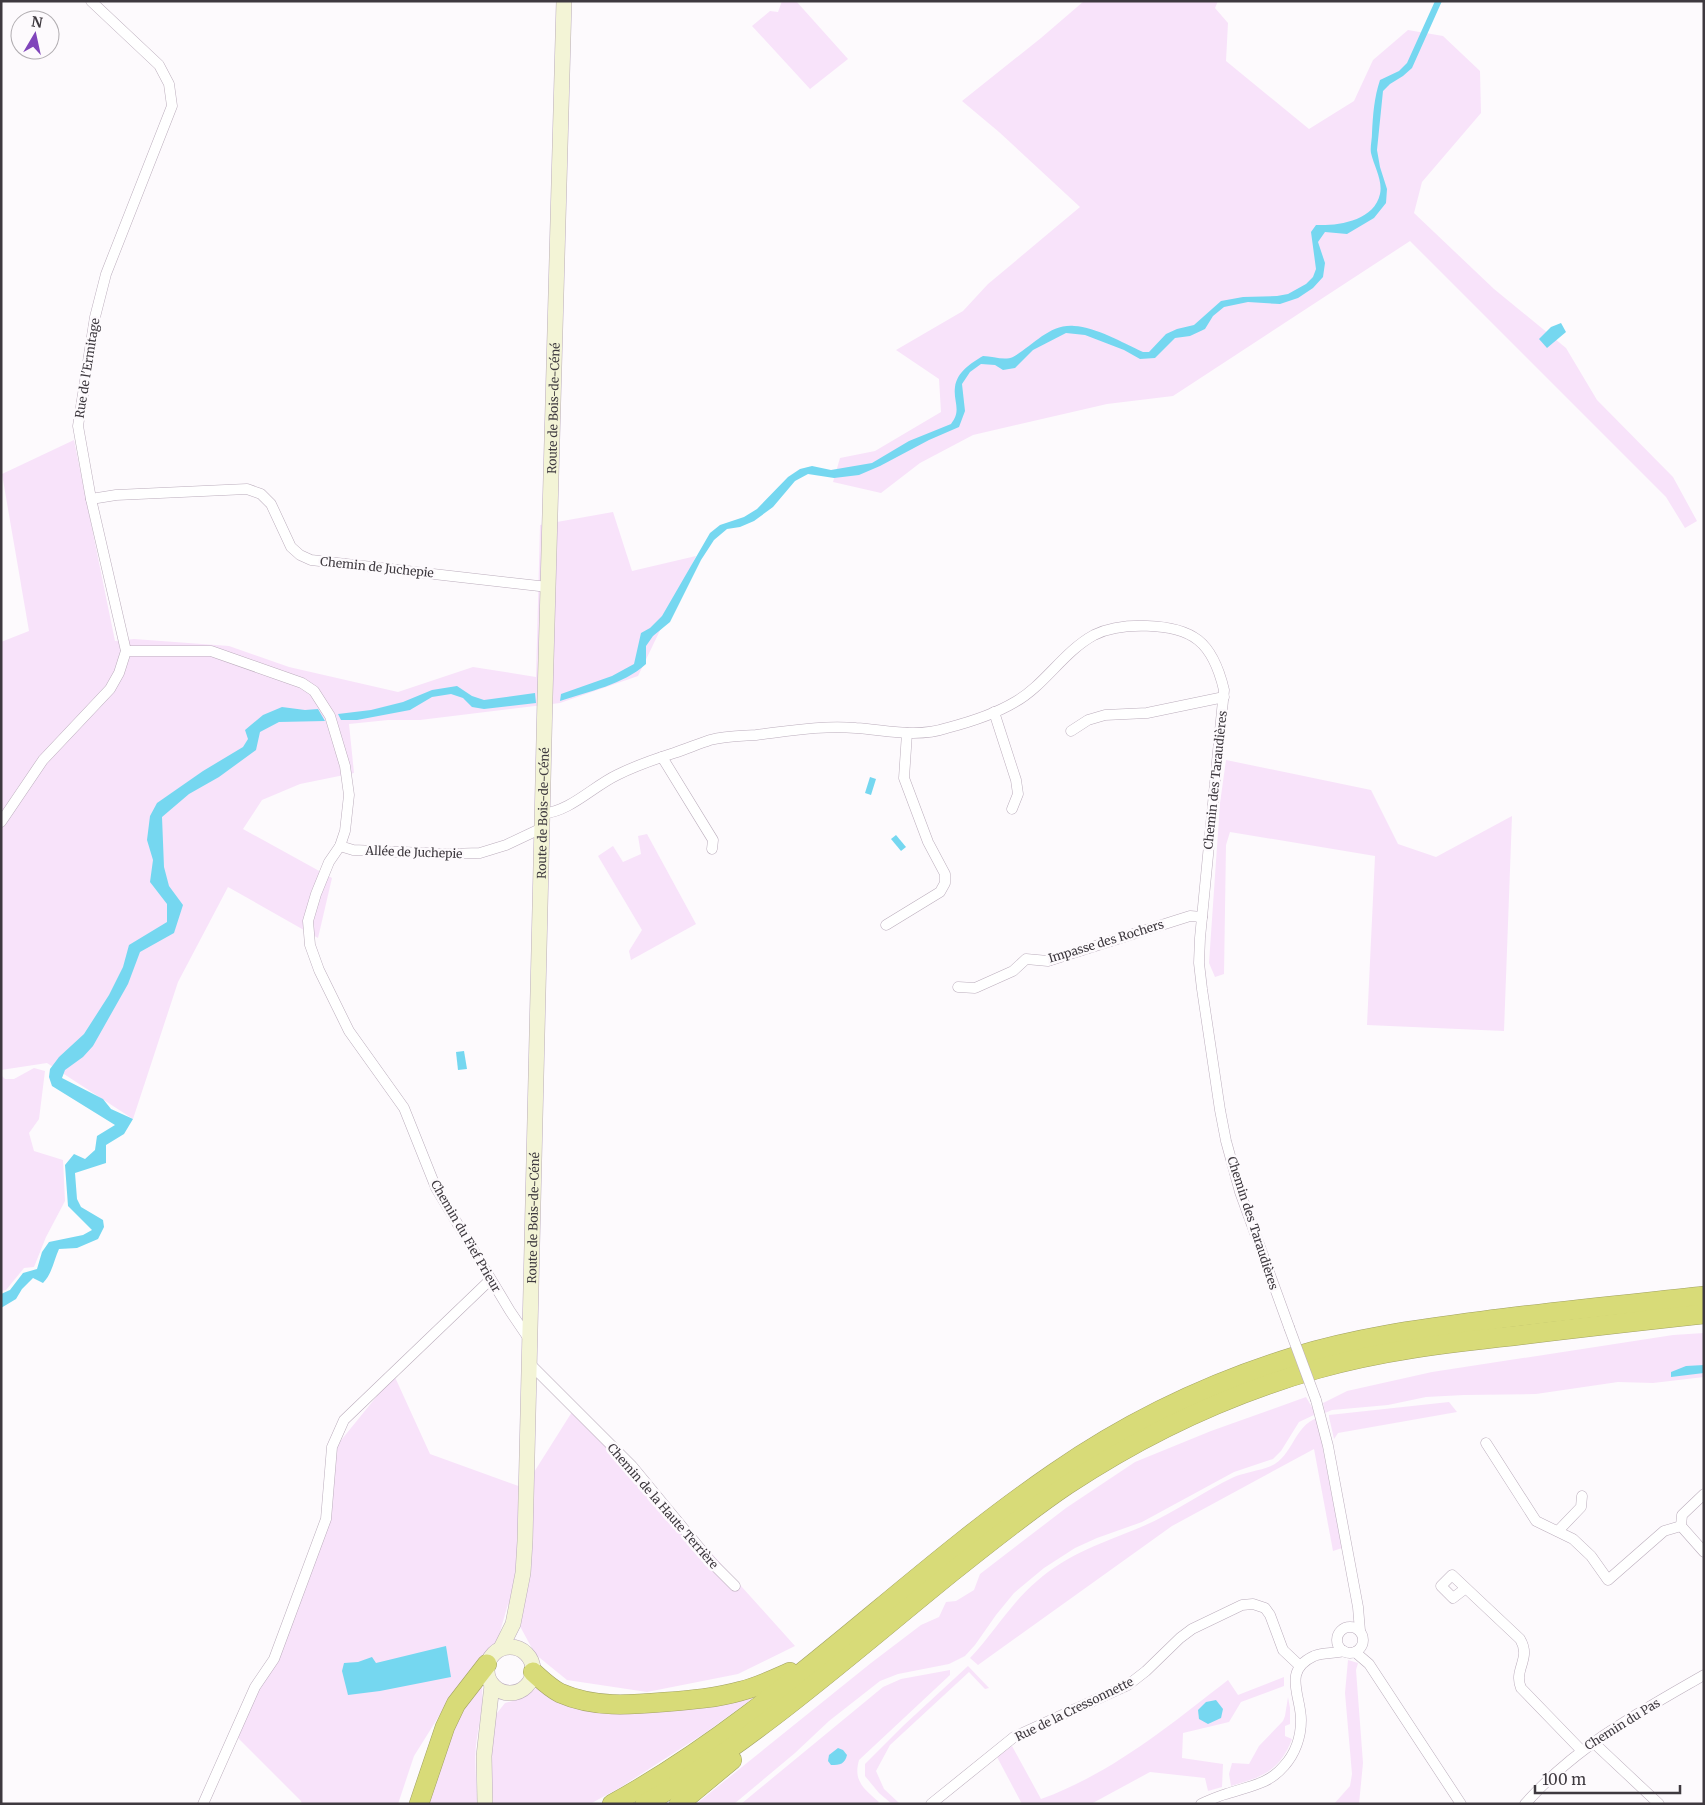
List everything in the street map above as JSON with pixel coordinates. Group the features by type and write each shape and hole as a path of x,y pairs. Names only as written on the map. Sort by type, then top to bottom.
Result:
{"highway":[{"path":"612,1804 697,1750 744,1717 1006,1508 1054,1473 1122,1431 1209,1388 1293,1357 1393,1334 1522,1316 1704,1296"},
{"path":"646,1804 738,1742 808,1689 981,1549 1067,1485 1161,1430 1212,1406 1264,1386 1318,1369 1413,1348 1704,1314"},
{"path":"533,1672 560,1692 584,1700 620,1706 725,1696 766,1682 817,1660"},
{"path":"419,1804 445,1727 456,1704 487,1664"},
{"path":"679,1804 734,1758 808,1689"}],"street":[{"name":"Rue de l'Ermitage","path":"91,1 159,65 169,84 172,106 106,274 95,317 78,426 91,499 126,651"},
{"name":"Route de Bois-de-Céné","path":"513,1624 523,1573 525,1541 528,1362 564,1"},
{"name":"Chemin de Juchepie","path":"91,499 116,495 247,489 261,494 271,504 291,547 300,555 311,560 548,587"},
{"name":"Chemin des Taraudières","path":"542,821 550,813 574,802 616,775 712,740 807,729 854,727 907,733 945,729 994,712 1024,696 1064,659 1094,635 1105,631 1136,626 1170,629 1183,632 1205,647 1222,682 1224,697 1199,963 1220,1110 1240,1192 1316,1400 1328,1446 1360,1631"},
{"name":"Chemin du Fief Prieur","path":"126,651 211,651 302,683 314,691 330,716 345,766 349,796 345,831 340,846 329,862 316,894 308,921 310,945 319,970 349,1031 404,1108 436,1188 490,1280 529,1339"},
{"path":"1,822 43,760 110,689 119,673 126,651"},
{"path":"1071,731 1088,720 1105,715 1147,713 1224,697"},
{"path":"994,712 1016,780 1018,794 1012,809"},
{"path":"886,925 940,892 946,882 945,874 928,842 904,778 907,733"},
{"path":"662,757 713,840 712,849"},
{"name":"Allée de Juchepie","path":"340,846 353,850 391,852 480,853 506,845 542,821"},
{"name":"Impasse des Rochers","path":"958,987 975,988 1013,971 1026,959 1048,960 1190,916 1202,917"},
{"path":"203,1804 255,1687 274,1659 326,1519 332,1447 344,1420 490,1280"},
{"name":"Chemin de la Haute Terrière","path":"528,1362 632,1466 712,1563 734,1586"},
{"path":"1486,1443 1536,1521 1573,1539 1592,1556 1608,1580 1664,1531 1681,1526"},
{"path":"1704,1494 1682,1515 1681,1526 1704,1552"},
{"path":"1558,1531 1581,1507 1582,1496"},
{"path":"1466,1588 1525,1646 1518,1682 1521,1688 1581,1750"},
{"name":"Rue de la Cressonnette","path":"931,1804 1014,1737 1128,1685 1146,1672 1180,1638 1242,1605 1253,1604 1264,1608 1272,1620 1283,1650 1300,1666"},
{"path":"1324,1653 1337,1639 1341,1631 1349,1627 1358,1612"},
{"path":"501,1648 513,1624"},
{"path":"513,1624 519,1648"},
{"path":"1349,1627 1360,1631 1363,1636 1369,1664"},
{"path":"1337,1639 1338,1646 1344,1651"},
{"path":"1355,1652 1363,1642"},
{"path":"488,1717 510,1693 523,1689 528,1685 533,1672 530,1658 525,1652 513,1646 501,1648 494,1652 487,1664 486,1672 492,1685 497,1689 510,1693"},
{"path":"1202,1804 1228,1793 1263,1784 1277,1774 1290,1759 1301,1730 1300,1711 1295,1687 1295,1678 1300,1666 1307,1660 1324,1653 1344,1651 1355,1652 1369,1664 1461,1804"},
{"name":"Chemin du Pas","path":"1525,1804 1562,1766 1581,1750 1624,1721 1704,1675"},
{"path":"485,1804 484,1756 492,1685"},
{"path":"1593,1742 1659,1804"}],"shaded area":[{"path":"782,1 796,1 848,59 810,89 752,26 770,11 778,12"},
{"path":"1084,1 1218,1 1215,8 1228,23 1226,61 1309,129 1354,101 1373,60 1408,30 1443,36 1480,71 1481,113 1422,182 1414,213 1494,289 1566,348 1597,400 1673,477 1697,521 1685,528 1666,497 1410,241 1173,396 1107,404 973,435 920,463 881,493 833,482 840,458 875,451 941,412 939,379 896,350 963,311 988,284 1080,207 999,132 962,101"},
{"path":"74,440 115,641 134,639 229,646 289,667 398,692 473,667 536,677 540,525 613,512 632,571 696,556 638,676 560,703 420,720 388,720 349,724 354,773 300,784 262,800 243,829 332,878 318,938 228,887 178,982 133,1119 47,1063 1,1070 1,642 29,631 2,474"},
{"path":"1226,760 1371,790 1398,844 1436,857 1512,816 1504,1031 1367,1025 1375,856 1230,832 1226,845 1224,974 1215,977 1209,963 1220,803"},
{"path":"647,834 696,924 631,960 629,951 642,930 598,856 613,846 623,862 641,854 638,836"},
{"path":"34,1068 45,1071 39,1119 29,1133 34,1151 63,1160 65,1201 46,1237 34,1267 24,1268 6,1290 1,1291 1,1075 5,1079 14,1079"},
{"path":"1704,1333 1704,1377 1653,1383 1618,1382 1536,1394 1426,1397 1388,1405 1332,1410 1325,1413 1323,1403 1347,1391 1432,1372 1673,1335"},
{"path":"394,1375 430,1454 524,1488 577,1404 795,1646 738,1674 647,1692 567,1680 535,1654 508,1604 498,1639 454,1692 414,1756 398,1804 302,1804 234,1734 321,1545 338,1444"},
{"path":"1306,1397 1316,1414 1299,1422 1281,1451 1273,1459 1234,1472 1142,1522 1075,1548 1044,1568 1014,1593 965,1656 949,1664 898,1674 880,1681 829,1721 795,1753 734,1804 696,1804 871,1663 921,1625 939,1617 946,1602 956,1601 974,1590 980,1574 1066,1508 1135,1462 1211,1431"},
{"path":"1449,1402 1457,1412 1338,1433 1334,1439 1329,1417 1329,1415"},
{"path":"1317,1418 1342,1548 1333,1551 1314,1449 1172,1526 978,1665 970,1658 1027,1590 1049,1571 1074,1556 1165,1516 1234,1477 1271,1466 1284,1455 1303,1427"},
{"path":"1348,1660 1358,1663 1356,1670 1363,1763 1359,1804 1334,1804 1350,1786 1352,1774 1345,1693"},
{"path":"968,1666 989,1688 985,1689 969,1672 890,1745 876,1771 884,1789 899,1803 892,1804 879,1793 865,1776 865,1764"},
{"path":"950,1670 950,1675 859,1760 857,1774 861,1784 879,1802 877,1804 741,1804 883,1687 901,1679"},
{"path":"1284,1677 1284,1686 1241,1702 1229,1722 1183,1733 1182,1758 1223,1764 1222,1787 1208,1791 1205,1778 1150,1772 1091,1804 1022,1804 997,1757 1012,1746 1041,1799 1067,1789 1116,1762 1162,1731 1228,1680 1238,1695"},
{"path":"481,1678 482,1703 475,1752 477,1804 426,1804 451,1728"},
{"path":"539,1686 572,1701 763,1691 705,1733 621,1787 590,1804 492,1804 489,1771 493,1718 505,1703 523,1698"},
{"path":"1288,1697 1290,1724 1285,1726 1285,1736 1292,1739 1282,1759 1276,1766 1261,1776 1231,1786 1229,1774 1232,1763 1249,1764 1259,1746 1283,1721"}],"water":[{"path":"1435,1 1442,1 1412,68 1383,91 1377,150 1387,189 1386,203 1374,218 1347,234 1325,232 1318,242 1325,263 1323,277 1313,288 1298,298 1280,304 1248,302 1224,307 1213,316 1205,329 1190,336 1175,338 1155,358 1140,359 1124,350 1085,335 1066,333 1033,350 1015,368 1003,370 995,365 981,364 970,372 962,384 965,411 959,427 859,475 834,478 808,474 795,481 773,507 754,521 740,527 727,529 714,540 701,560 670,622 653,636 646,646 646,664 616,682 560,701 561,694 612,676 634,664 641,633 650,628 662,616 710,533 720,525 744,517 757,509 788,477 800,469 812,466 831,470 872,463 909,441 951,424 957,410 956,382 969,365 983,356 1013,357 1049,332 1065,326 1091,329 1143,352 1149,352 1166,334 1194,325 1221,301 1243,297 1288,294 1306,284 1313,277 1316,269 1311,232 1316,225 1344,223 1354,220 1371,210 1376,203 1381,189 1371,148 1374,106 1380,80 1399,71 1407,63"},
{"path":"1561,323 1566,332 1547,348 1539,339 1551,327"},
{"path":"457,686 472,696 484,700 535,693 536,703 484,709 472,707 463,698 451,694 432,697 410,710 357,720 341,720 338,714 371,710 403,702 432,690"},
{"path":"282,707 305,710 318,709 325,721 279,722 260,732 256,750 219,777 189,794 162,817 164,867 169,886 183,905 174,933 140,952 128,984 93,1046 83,1057 65,1070 62,1078 103,1099 111,1109 133,1119 124,1134 106,1145 106,1163 75,1173 77,1199 81,1207 103,1220 104,1227 98,1239 77,1248 59,1249 51,1271 43,1283 33,1278 22,1289 16,1299 1,1308 1,1294 10,1290 23,1273 37,1269 42,1252 49,1242 83,1235 92,1230 68,1206 65,1165 74,1154 85,1159 95,1150 97,1136 115,1125 52,1086 49,1077 50,1069 59,1057 84,1034 109,995 123,967 129,945 167,922 167,904 150,882 153,860 147,840 150,816 157,803 203,771 243,747 248,739 245,730 263,715"},
{"path":"870,777 876,779 871,795 865,793"},
{"path":"896,835 906,847 901,851 891,839"},
{"path":"464,1051 467,1069 458,1070 456,1052"},
{"path":"1704,1365 1704,1373 1671,1377 1671,1372 1686,1366"},
{"path":"446,1646 451,1677 380,1691 348,1695 342,1671 344,1663 358,1662 372,1657 376,1663"},
{"path":"1216,1700 1223,1709 1221,1718 1208,1724 1199,1719 1198,1710 1206,1702"},
{"path":"838,1748 847,1755 846,1758 842,1763 831,1765 828,1761 829,1755"}]}
